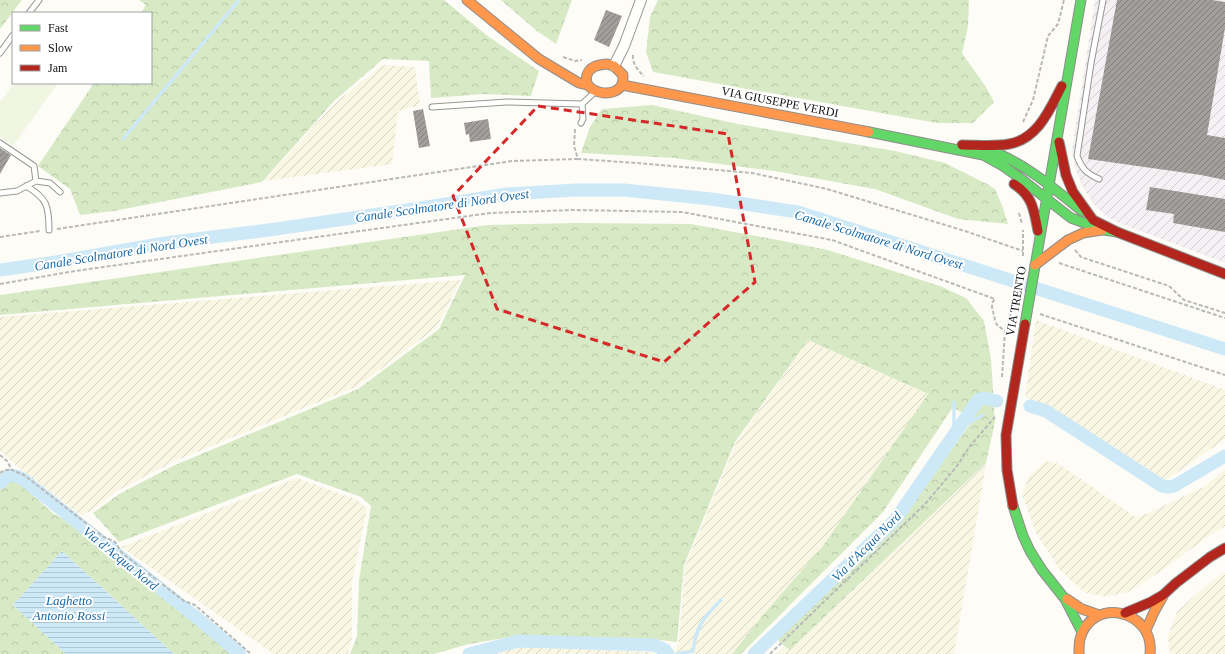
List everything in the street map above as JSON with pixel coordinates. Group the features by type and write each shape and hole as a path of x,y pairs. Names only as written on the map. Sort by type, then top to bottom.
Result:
{"street":[{"path":"467,0 540,59 579,83 587,85 596,92 607,93 619,89 622,85 622,75 614,66 607,64 598,65 593,67 588,72 586,80 587,85"},
{"path":"614,66 624,46 641,0"},
{"name":"VIA TRENTO","path":"1081,0 1048,185 1006,435 1005,452 1007,478 1017,524 1040,567 1063,594 1082,609 1099,615 1109,612 1126,613"},
{"path":"540,59 566,68 588,72"},
{"name":"VIA GIUSEPPE VERDI","path":"933,144 974,145 1007,144 1015,142 1031,133 1038,126 1046,115 1068,74"},
{"name":"VIA GIUSEPPE VERDI","path":"622,85 933,144 983,155 1003,166 1020,178 1071,218 1104,230"},
{"path":"1057,136 1066,175 1073,192 1093,220"},
{"name":"VIA GIUSEPPE VERDI","path":"933,144 976,158 1023,190 1035,215 1040,236"},
{"name":"VIA GIUSEPPE VERDI","path":"974,145 1009,157 1025,167 1093,220 1117,232"},
{"path":"1035,264 1068,240 1083,233 1104,230 1117,232 1225,274"},
{"path":"1126,613 1144,606 1163,595 1182,578 1210,557 1225,548"},
{"name":"VIA TRENTO","path":"1063,594 1082,632"},
{"path":"1146,630 1163,595"},
{"path":"1126,613 1139,622 1146,630 1150,640 1150,654"},
{"path":"1079,654 1078,646 1082,632 1090,621 1099,615"}],"lane":[{"path":"30,12 39,0"},
{"path":"1099,179 1090,175 1081,167 1077,156 1104,0"},
{"path":"0,53 12,36"},
{"path":"432,106 507,102 582,104 596,92"},
{"path":"582,104 582,121"},
{"path":"0,143 34,166 36,181"},
{"path":"0,193 17,191 36,181 50,183 60,192"},
{"path":"26,186 37,192 44,200 47,207 49,230"}],"path":[{"path":"1022,124 1034,100 1048,36 1058,24 1064,0"},
{"path":"624,46 633,49 632,59 638,72 648,79"},
{"path":"558,56 575,61 587,59"},
{"path":"574,65 575,61"},
{"path":"578,158 574,146 576,122 578,120 582,121"},
{"path":"0,237 512,161 578,158 752,173 827,189 965,231 1023,251"},
{"path":"0,284 91,269 490,213 574,210 682,212 832,240 995,299 992,303 995,320 997,325 1005,331"},
{"path":"1023,258 1024,231 1019,211 1035,215"},
{"path":"1068,240 1081,257 1169,286 1184,300 1225,314"},
{"path":"1048,255 1058,263 1225,318"},
{"path":"1002,383 1002,361 1005,331 1015,301"},
{"path":"1027,310 1225,375"},
{"path":"770,654 926,503 957,466 970,446 996,416"},
{"path":"0,455 12,470"},
{"path":"0,473 5,470 12,470 24,475 104,537 115,542 122,553 184,601 196,605 251,654"}],"highlighted area":[{"path":"538,106 728,134 755,282 664,362 497,309 453,196"}],"shaded area":[{"path":"1095,0 1225,0 1225,263 1117,222 1104,215 1093,203 1082,185 1075,167 1072,150"},
{"path":"382,65 415,67 420,105 398,111 392,164 264,181 335,103"},
{"path":"461,280 436,328 358,386 175,461 117,491 91,511 80,515 18,467 0,451 0,317"},
{"path":"1036,320 1225,390 1225,439 1165,481 1157,479 1043,404 1025,397"},
{"path":"808,340 929,395 824,546 763,615 732,654 674,654 679,640 685,566 736,443"},
{"path":"1046,461 1059,464 1137,518 1204,487 1225,469 1225,526 1161,571 1128,592 1106,597 1084,592 1060,570 1036,533 1022,494 1029,476"},
{"path":"986,464 954,654 776,654 784,647 790,650"},
{"path":"297,478 357,500 367,508 352,581 352,638 348,654 274,654 121,547"},
{"path":"1225,572 1225,654 1170,654 1168,636 1177,612 1204,587"},
{"path":"515,647 653,652 654,654 490,654"}],"green space":[{"path":"0,0 22,0 12,12 0,29"},
{"path":"139,0 444,0 489,37 539,71 531,96 484,94 431,98 429,61 383,59 334,101 262,182 114,211 80,215 70,189 38,166 93,84 152,84 152,12 142,12 146,5"},
{"path":"501,0 572,0 556,44 537,31"},
{"path":"658,0 969,0 968,27 962,53 991,95 994,102 973,123 937,123 653,72 646,52 650,17"},
{"path":"13,84 57,84 13,146 0,137 0,102"},
{"path":"652,105 738,124 895,151 945,163 995,189 1008,224 958,219 875,189 774,171 674,158 581,153 590,127 602,109"},
{"path":"575,223 691,224 828,250 940,286 966,298 984,321 991,359 995,422 986,463 790,650 777,639 898,524 973,420 953,407 883,512 741,654 732,654 763,615 823,546 928,394 808,340 735,442 684,565 677,642 660,640 516,636 469,644 434,654 350,654 357,636 359,580 371,506 361,497 297,474 119,542 93,513 119,494 175,465 358,389 439,329 465,275 0,315 0,295 488,225"},
{"path":"12,480 20,484 55,515 71,522 144,582 154,588 230,654 174,654 62,551 13,605 66,654 0,654 0,490"}],"water":[{"name":"Laghetto Antonio Rossi","path":"62,551 174,654 66,654 13,605"}],"building":[{"path":"1117,0 1212,0 1225,2 1225,28 1207,135 1225,138 1225,180 1201,175 1088,159"},
{"path":"606,10 622,16 609,47 594,40"},
{"path":"423,109 430,146 419,148 413,111"},
{"path":"488,119 491,139 470,142 469,134 466,135 464,123"},
{"path":"0,148 11,155 0,174"},
{"path":"1150,187 1225,199 1225,232 1173,223 1174,214 1146,210"}],"waterway":[{"path":"123,139 239,0"},
{"name":"Canale Scolmatore di Nord Ovest","path":"0,270 165,243 269,230 507,194 576,190 624,190 711,199 798,212 1225,349"},
{"name":"Via d'Acqua Nord","path":"754,654 895,520 978,400 983,398 997,401"},
{"path":"954,402 954,436"},
{"name":"Via d'Acqua Nord","path":"1030,406 1046,411 1162,486 1174,486 1225,456"},
{"path":"958,429 983,415"},
{"name":"Via d'Acqua Nord","path":"0,483 9,475 23,479 201,621 240,654"},
{"name":"Via d'Acqua Nord","path":"111,549 115,543"},
{"path":"677,654 693,651 696,635 702,622 721,600"},
{"name":"Via d'Acqua Nord","path":"469,654 518,641 654,645 665,650 668,654"}],"traffic: fast":[{"path":"1025,324 1081,0"},
{"path":"869,132 983,155 1003,166 1020,178 1071,218 1104,230 1117,232"},
{"path":"984,148 998,153 1024,167 1082,211"},
{"path":"1013,506 1023,536 1030,551 1042,570 1065,599 1082,632"}],"traffic: slow":[{"path":"467,0 539,59 579,83 587,85"},
{"path":"607,64 614,66 623,75 622,84 619,89 613,92 607,93 594,90 589,86 587,81 588,72 595,66 607,64"},
{"path":"622,85 869,132"},
{"path":"1035,265 1068,240 1083,233 1102,230"},
{"path":"1146,630 1163,596"},
{"path":"1067,599 1082,609 1099,615"},
{"path":"1079,654 1080,639 1086,625 1096,617 1108,613 1121,614 1133,618 1143,627 1149,639 1150,654"}],"traffic: jam":[{"path":"962,145 1003,145 1019,141 1028,136 1042,122 1062,86"},
{"path":"1059,142 1066,175 1073,192 1093,220 1117,232 1225,274"},
{"path":"1014,184 1025,194 1032,204 1038,231"},
{"path":"1013,506 1007,470 1006,435 1025,324"},
{"path":"1125,613 1163,595 1210,557 1225,548"}]}
